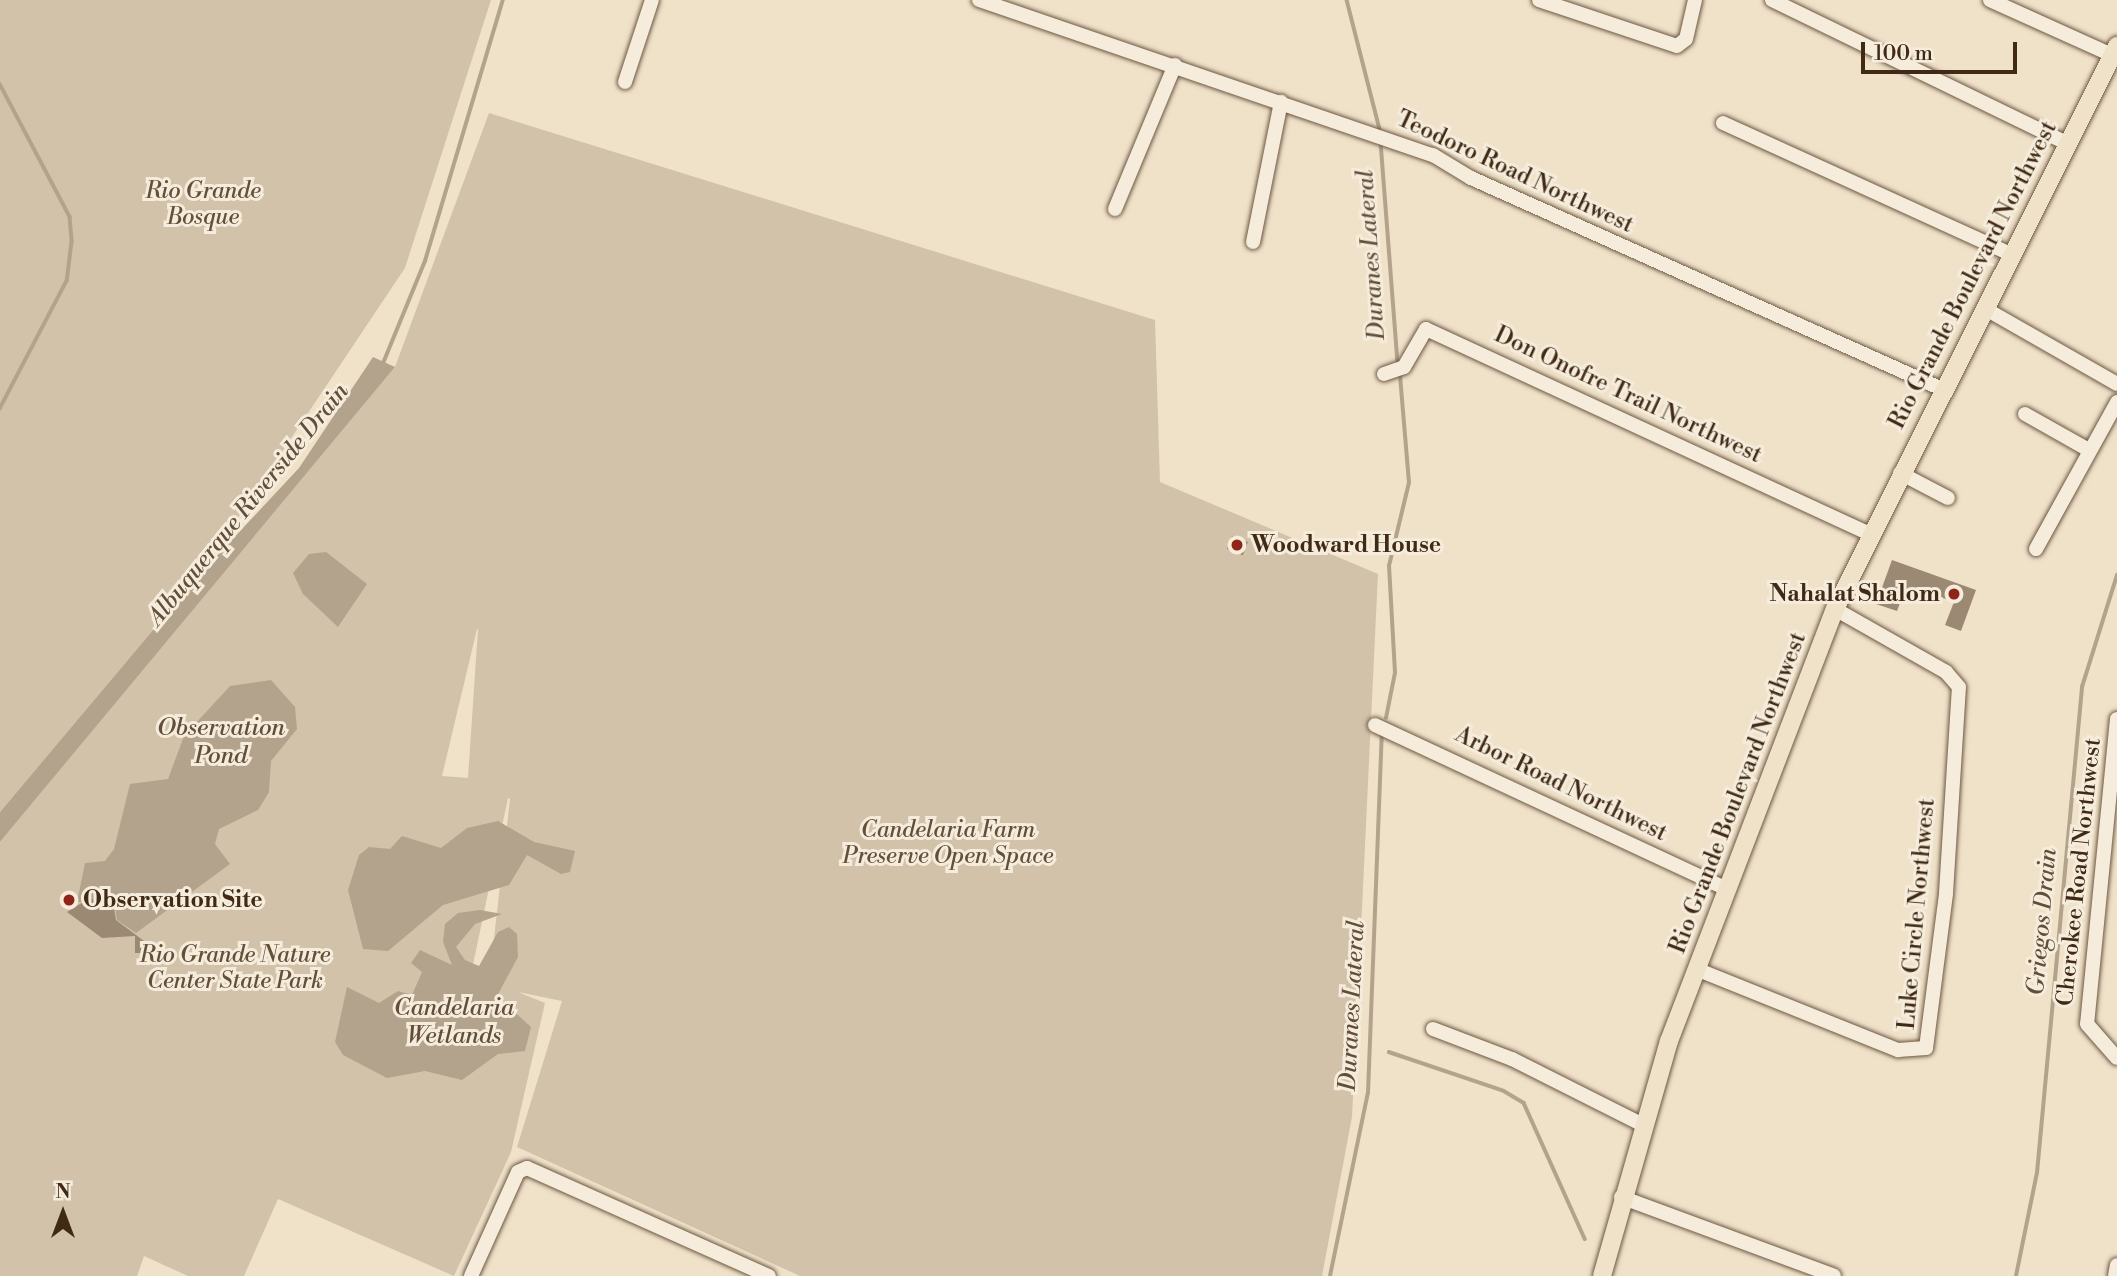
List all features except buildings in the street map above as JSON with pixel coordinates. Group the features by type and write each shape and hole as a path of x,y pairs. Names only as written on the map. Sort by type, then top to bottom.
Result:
{"main road":[{"name":"Rio Grande Boulevard Northwest","path":"1602,1276 1620,1197 1641,1125 1696,969 1835,609 1869,534 2115,50"}],"street":[{"path":"625,82 652,0"},
{"name":"Teodoro Road Northwest","path":"978,0 1433,155 1471,178 1942,389"},
{"path":"1539,0 1677,46 1686,39 1695,0"},
{"path":"1773,0 2066,143"},
{"path":"1990,0 2115,50"},
{"path":"1115,209 1175,65"},
{"path":"1253,242 1280,102"},
{"path":"1723,123 2011,255"},
{"path":"1983,308 2117,384"},
{"name":"Don Onofre Trail Northwest","path":"1394,372 1426,329 1460,340 1869,534"},
{"path":"2036,549 2117,402"},
{"path":"2025,414 2089,450"},
{"path":"1900,473 1948,498"},
{"name":"Luke Circle Northwest","path":"1696,969 1899,1050 1926,1048 1946,893 1959,687 1946,672 1835,609"},
{"name":"Cherokee Road Northwest","path":"2117,719 2113,835 2087,1024 2117,1058"},
{"name":"Arbor Road Northwest","path":"1375,725 1727,889"},
{"path":"1433,1029 1512,1059 1641,1125"},
{"path":"471,1276 518,1172 538,1170 769,1276"},
{"path":"1620,1197 1798,1270 1834,1276"},
{"path":"2115,1276 2117,1265"}],"green space":[{"name":"Rio Grande Bosque","path":"0,0 491,0 405,268 201,573 0,812"},
{"name":"Candelaria Farm Preserve Open Space","path":"489,113 1155,320 1160,482 1378,574 1352,1117 1322,1276 800,1276 517,1147 562,1001 518,992 545,1003 511,1152 454,1276 278,1199 244,1276 188,1276 144,1256 137,1276 0,1276 0,842 395,367","holes":["477,629 468,778 442,776","508,798 510,799 489,981 471,974"]}],"water":[{"path":"373,357 395,367 0,842 0,812 201,573 299,468"},
{"path":"326,552 367,584 338,627 303,594 293,573 309,554"},
{"name":"Observation Pond","path":"271,680 295,707 297,729 271,761 269,792 258,810 219,829 215,844 230,864 136,933 117,920 114,902 77,902 85,863 105,861 114,849 130,784 168,779 184,736 230,686"},
{"path":"498,821 534,842 575,851 570,872 561,874 527,855 509,885 443,905 388,951 363,949 348,890 359,855 369,847 390,849 402,836 441,848 467,828"},
{"name":"Candelaria Wetlands","path":"480,910 502,914 475,924 456,947 465,960 479,966 498,932 509,927 517,934 518,957 497,996 531,1027 525,1051 498,1054 462,1080 425,1071 387,1078 343,1055 335,1042 347,987 379,1003 398,991 412,995 422,972 411,963 420,950 452,965 443,942 445,924 458,913"}],"waterway":[{"name":"Albuquerque Riverside Drain","path":"382,366 425,261 503,0"},
{"name":"Duranes Lateral","path":"1347,0 1380,129"},
{"path":"0,84 70,217 72,242 67,281 0,409"},
{"name":"Duranes Lateral","path":"1381,142 1398,365"},
{"name":"Duranes Lateral","path":"1386,718 1395,673 1389,566 1409,483 1400,375"},
{"name":"Griegos Drain","path":"2016,1276 2037,1173 2082,687 2117,575"},
{"name":"Duranes Lateral","path":"1330,1276 1368,1093 1382,734"},
{"path":"1389,1052 1504,1091 1524,1103 1585,1239"}],"place":[{"name":"Woodward House","path":"1237,545"},
{"name":"Nahalat Shalom","path":"1954,594"},
{"name":"Observation Site","path":"69,900"}],"park label":[{"name":"Rio Grande Nature Center State Park","path":"235,968"}]}
